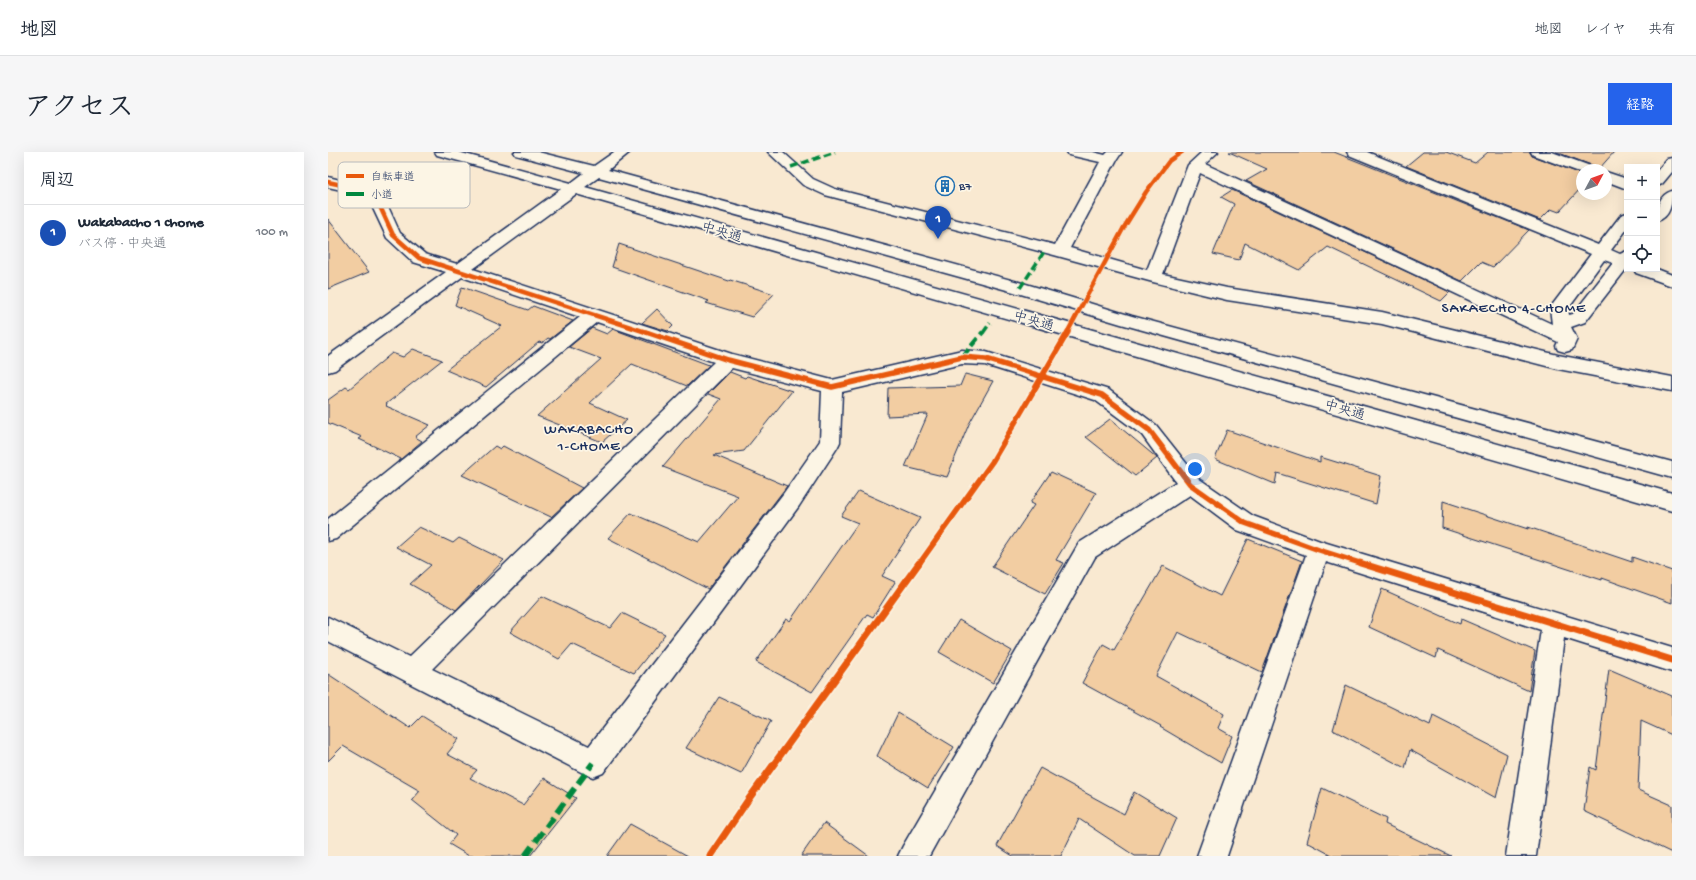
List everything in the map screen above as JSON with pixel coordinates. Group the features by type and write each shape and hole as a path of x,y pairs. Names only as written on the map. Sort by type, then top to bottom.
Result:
{"street":[{"name":"中央通","path":"442,152 573,188 1672,502"},
{"name":"中央通","path":"521,152 596,171 1020,288 1150,326 1672,470"},
{"path":"328,365 623,152"},
{"path":"775,152 808,182 830,192 1060,251 1153,277 1227,294 1382,318 1558,362 1672,384"},
{"path":"1060,251 1112,156 1074,152"},
{"path":"1153,277 1195,165 1211,152"},
{"path":"1354,152 1600,252 1624,259"},
{"path":"1538,152 1576,166"},
{"path":"1660,177 1672,162"},
{"path":"1195,165 1564,332"},
{"path":"1612,178 1624,183"},
{"path":"328,182 338,184"},
{"path":"1660,211 1668,198"},
{"path":"381,208 393,235 419,258 728,360 832,387 962,357 986,359 1102,395 1149,430 1190,484 1246,523 1319,550 1672,660"},
{"path":"1558,362 1564,332 1559,308 1624,222"},
{"path":"1564,332 1579,318 1624,262"},
{"path":"1650,272 1672,281"},
{"path":"328,532 594,315"},
{"path":"412,672 728,360"},
{"path":"328,628 593,763 791,500 830,442 832,387"},
{"path":"913,856 1087,550 1190,484"},
{"path":"1212,856 1319,550"},
{"path":"1521,856 1554,623"}],"building":[{"path":"1229,152 1334,152 1529,230 1493,267 1481,262 1462,281 1246,181 1267,169"},
{"path":"1423,152 1446,152 1475,163 1488,152 1530,152 1532,156 1576,172 1576,194 1559,212 1551,209 1540,220 1406,166"},
{"path":"1556,152 1614,152 1603,164 1589,164"},
{"path":"1232,190 1450,292 1441,301 1328,247 1299,270 1245,243 1239,260 1213,254 1234,204 1221,197"},
{"path":"328,219 369,272 328,289"},
{"path":"619,244 729,281 730,280 774,294 752,317 706,303 709,301 612,267"},
{"path":"462,287 528,310 533,306 573,321 550,339 548,338 542,343 539,342 486,387 446,370 502,326 455,305"},
{"path":"657,309 673,326 668,331 642,323"},
{"path":"592,328 607,334 613,329 709,365 687,386 632,364 590,403 627,420 602,442 537,416 601,359 569,347"},
{"path":"413,349 442,360 386,404 386,406 430,425 415,437 422,441 401,459 359,439 362,437 328,423 328,400 346,387 349,389 392,353 403,357"},
{"path":"730,372 745,378 747,376 792,391 744,451 714,455 787,486 708,589 608,538 631,513 699,542 738,496 663,467 721,399 708,394"},
{"path":"965,374 993,381 969,424 947,477 905,467 928,414 887,416 888,388 960,386"},
{"path":"1110,419 1157,458 1135,476 1086,437"},
{"path":"1227,430 1320,462 1320,457 1381,476 1376,504 1277,473 1275,484 1215,459"},
{"path":"495,446 500,449 503,446 582,488 551,517 462,475"},
{"path":"1051,472 1096,493 1056,560 1064,563 1045,594 992,567 1034,505 1030,503"},
{"path":"859,491 920,518 882,576 895,582 873,617 867,614 812,692 756,662 786,619 790,621 858,523 841,516"},
{"path":"1443,501 1528,529 1528,527 1632,562 1632,557 1672,571 1672,603 1602,578 1602,580 1442,528"},
{"path":"419,527 453,543 459,538 504,560 456,610 410,584 431,565 396,547"},
{"path":"1248,539 1302,561 1262,672 1178,632 1156,676 1224,714 1218,728 1232,736 1221,763 1160,727 1161,726 1082,683 1103,644 1114,650 1163,566 1220,596"},
{"path":"1382,589 1460,624 1461,619 1535,651 1529,691 1438,650 1436,658 1369,627"},
{"path":"542,596 610,628 622,613 665,634 634,673 572,644 559,659 510,632"},
{"path":"959,620 1012,651 993,683 939,652"},
{"path":"1609,669 1672,696 1672,735 1641,721 1638,790 1672,805 1672,853 1584,811 1590,767 1596,770"},
{"path":"328,674 410,728 422,716 459,739 447,754 477,770 470,778 523,805 544,778 576,798 530,856 469,856 449,844 456,835 412,800 420,791 343,746 328,761"},
{"path":"1346,685 1430,726 1433,716 1507,754 1496,798 1410,750 1405,768 1333,730"},
{"path":"719,697 771,721 741,774 686,748"},
{"path":"898,713 954,747 928,788 877,756"},
{"path":"1040,768 1124,814 1134,792 1177,818 1160,856 1135,856 1079,819 1061,856 1013,856 997,846"},
{"path":"1322,788 1386,819 1385,824 1451,856 1333,856 1307,842"},
{"path":"824,823 869,856 801,856"},
{"path":"630,824 688,856 607,856"}],"marked path":[{"path":"791,167 835,152"},
{"path":"1020,288 1044,252"},
{"path":"962,357 990,323"},
{"path":"525,856 593,763"}],"cycle path":[{"path":"710,856 748,800 992,462 1053,360 1123,229 1146,192 1169,161 1182,152"},
{"path":"328,182 338,184"},
{"path":"381,208 393,235 419,258 728,360 832,387 962,357 986,359 1102,395 1149,430 1190,484 1245,523 1319,550 1672,660"}],"place":[{"name":"B7","path":"945,186"},
{"name":"Wakabacho 1 chome","path":"938,239"}],"district":[{"name":"SAKAECHO 4-CHOME","path":"1514,307"},
{"name":"WAKABACHO 1-CHOME","path":"589,436"}]}
